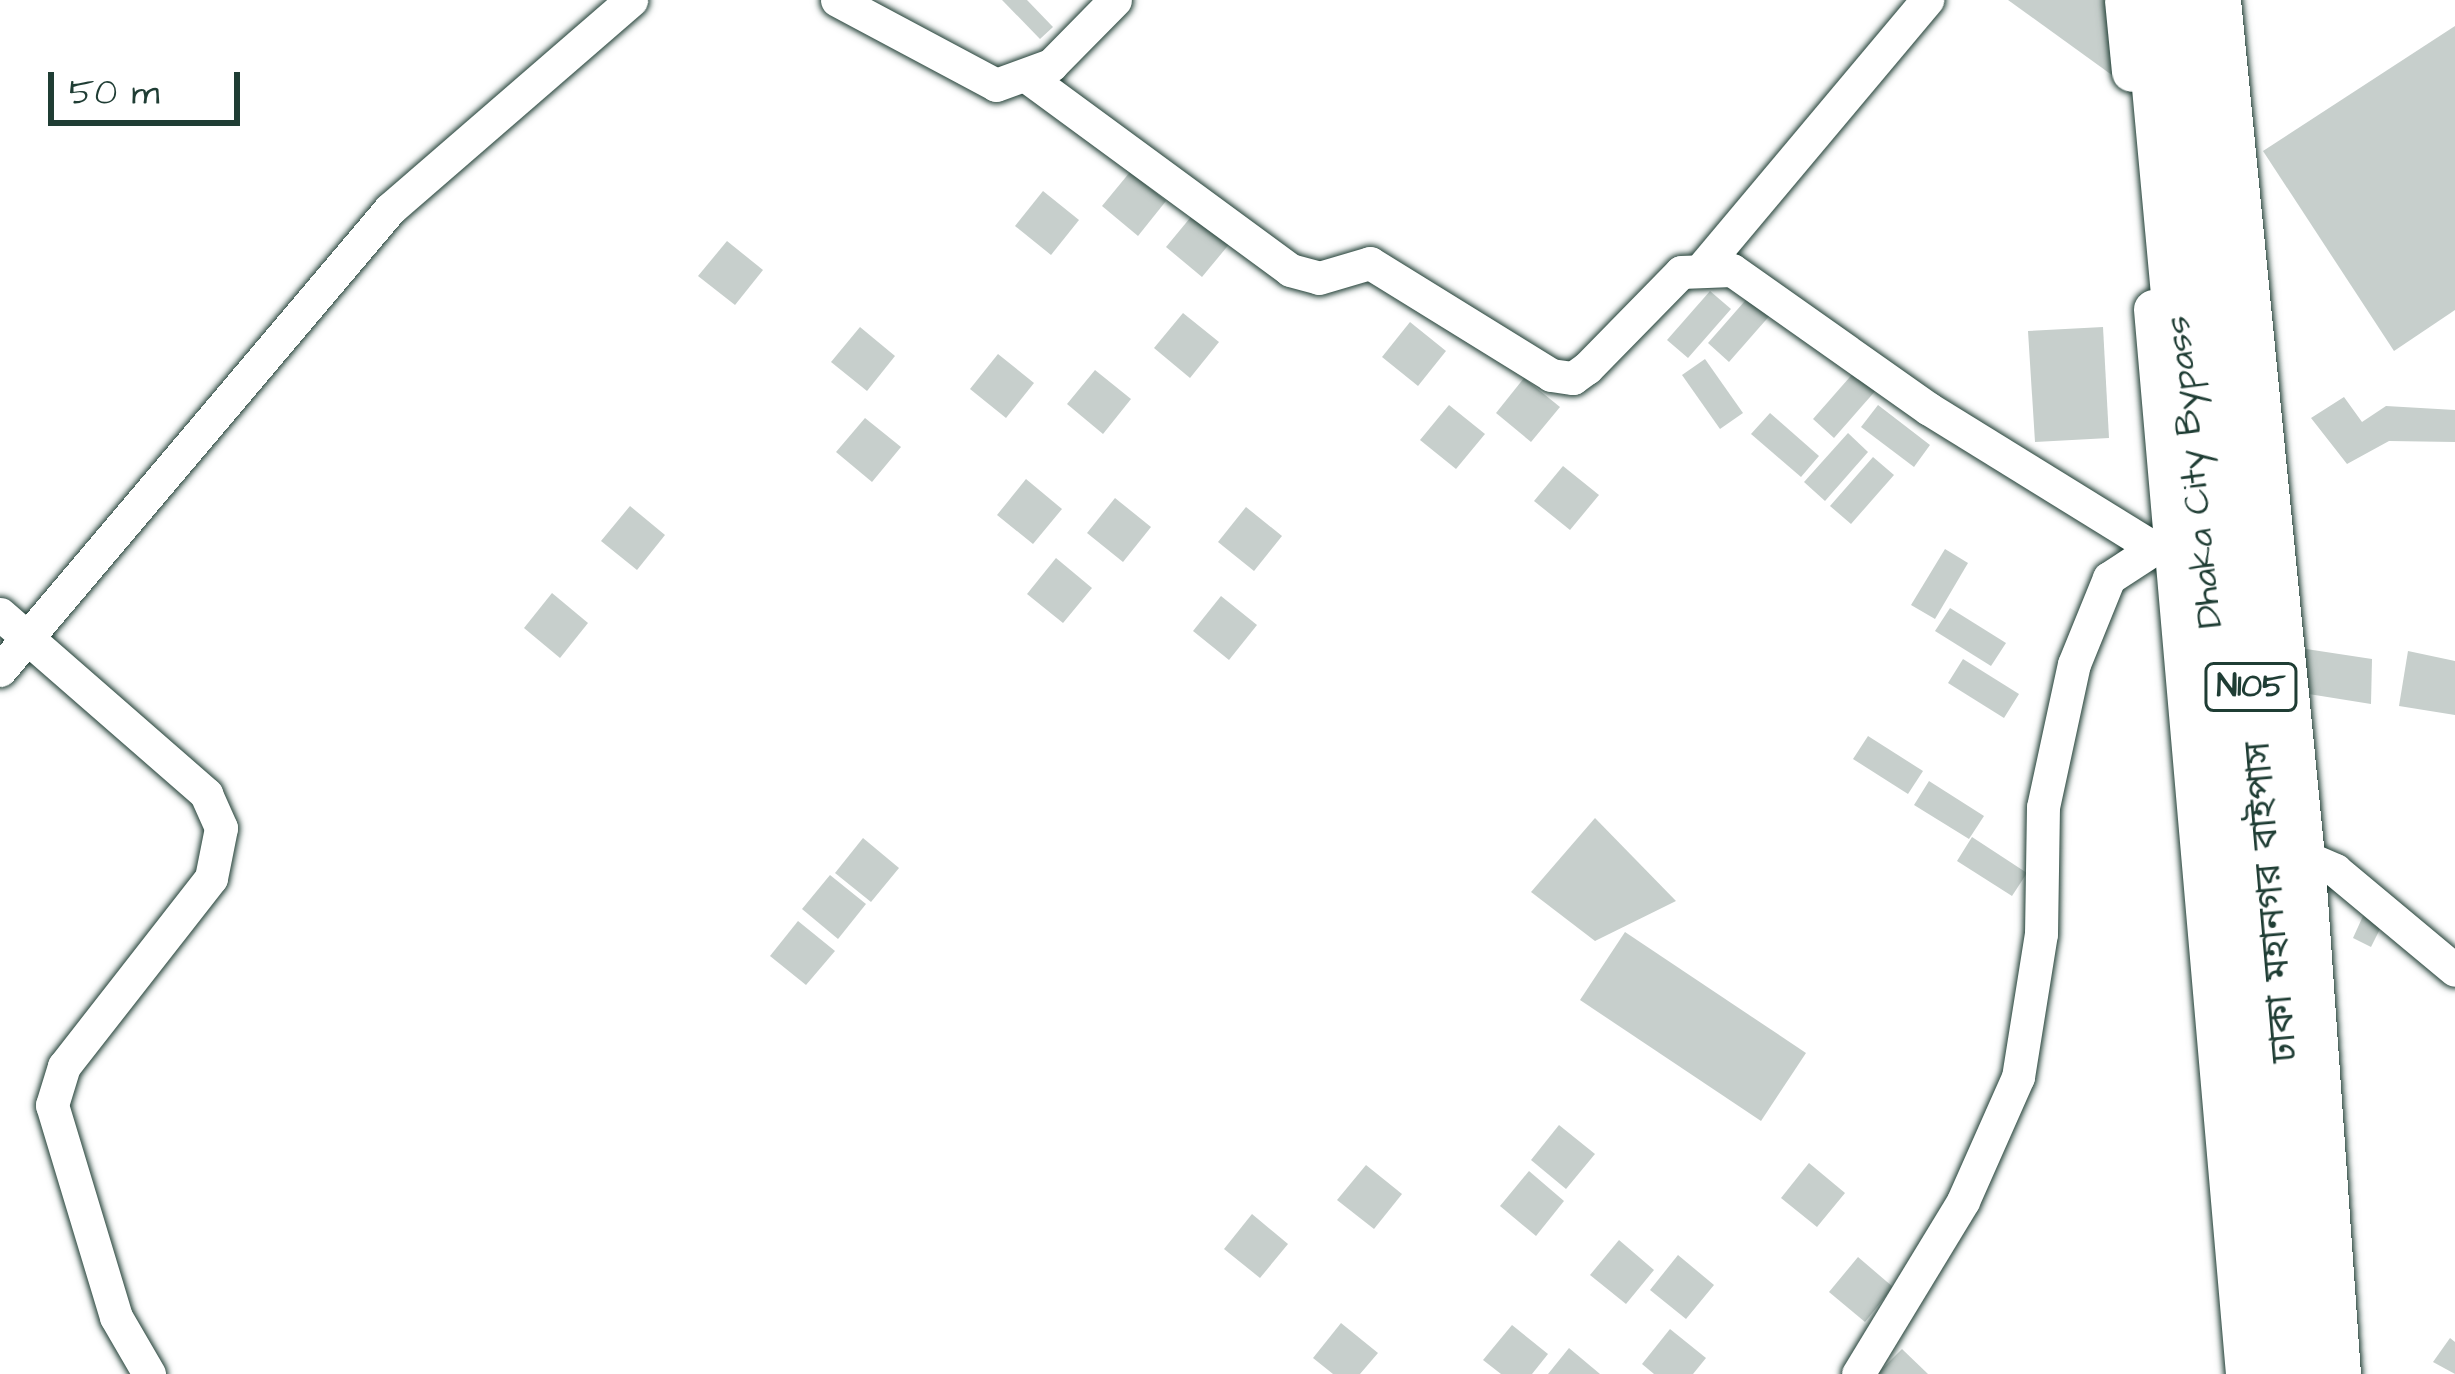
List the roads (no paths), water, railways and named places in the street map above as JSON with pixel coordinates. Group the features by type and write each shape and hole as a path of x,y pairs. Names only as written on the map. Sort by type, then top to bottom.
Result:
{"highway":[{"name":"Dhaka City Bypass","path":"2148,0 2274,1374"},
{"name":"ঢাকা মহানগর বাইপাস","path":"2186,0 2314,1374"}],"main road":[{"path":"2124,0 2160,543 2245,1374"},
{"path":"2221,0 2305,856 2342,1374"}],"street":[{"path":"0,670 32,643 390,209 632,0"},
{"path":"837,0 996,85 1029,78 1115,0"},
{"path":"1703,267 1927,0"},
{"path":"1029,78 1290,270 1319,278 1370,262 1551,376 1573,379 1681,272 1703,267 1732,270 1929,409 2160,543 2109,578 2074,664 2042,808 2042,934 2018,1077 1963,1201 1858,1374"},
{"path":"0,614 206,794 221,828 211,878 64,1066 52,1106 116,1317 149,1374"},
{"path":"2305,856 2335,870 2455,970"}]}
